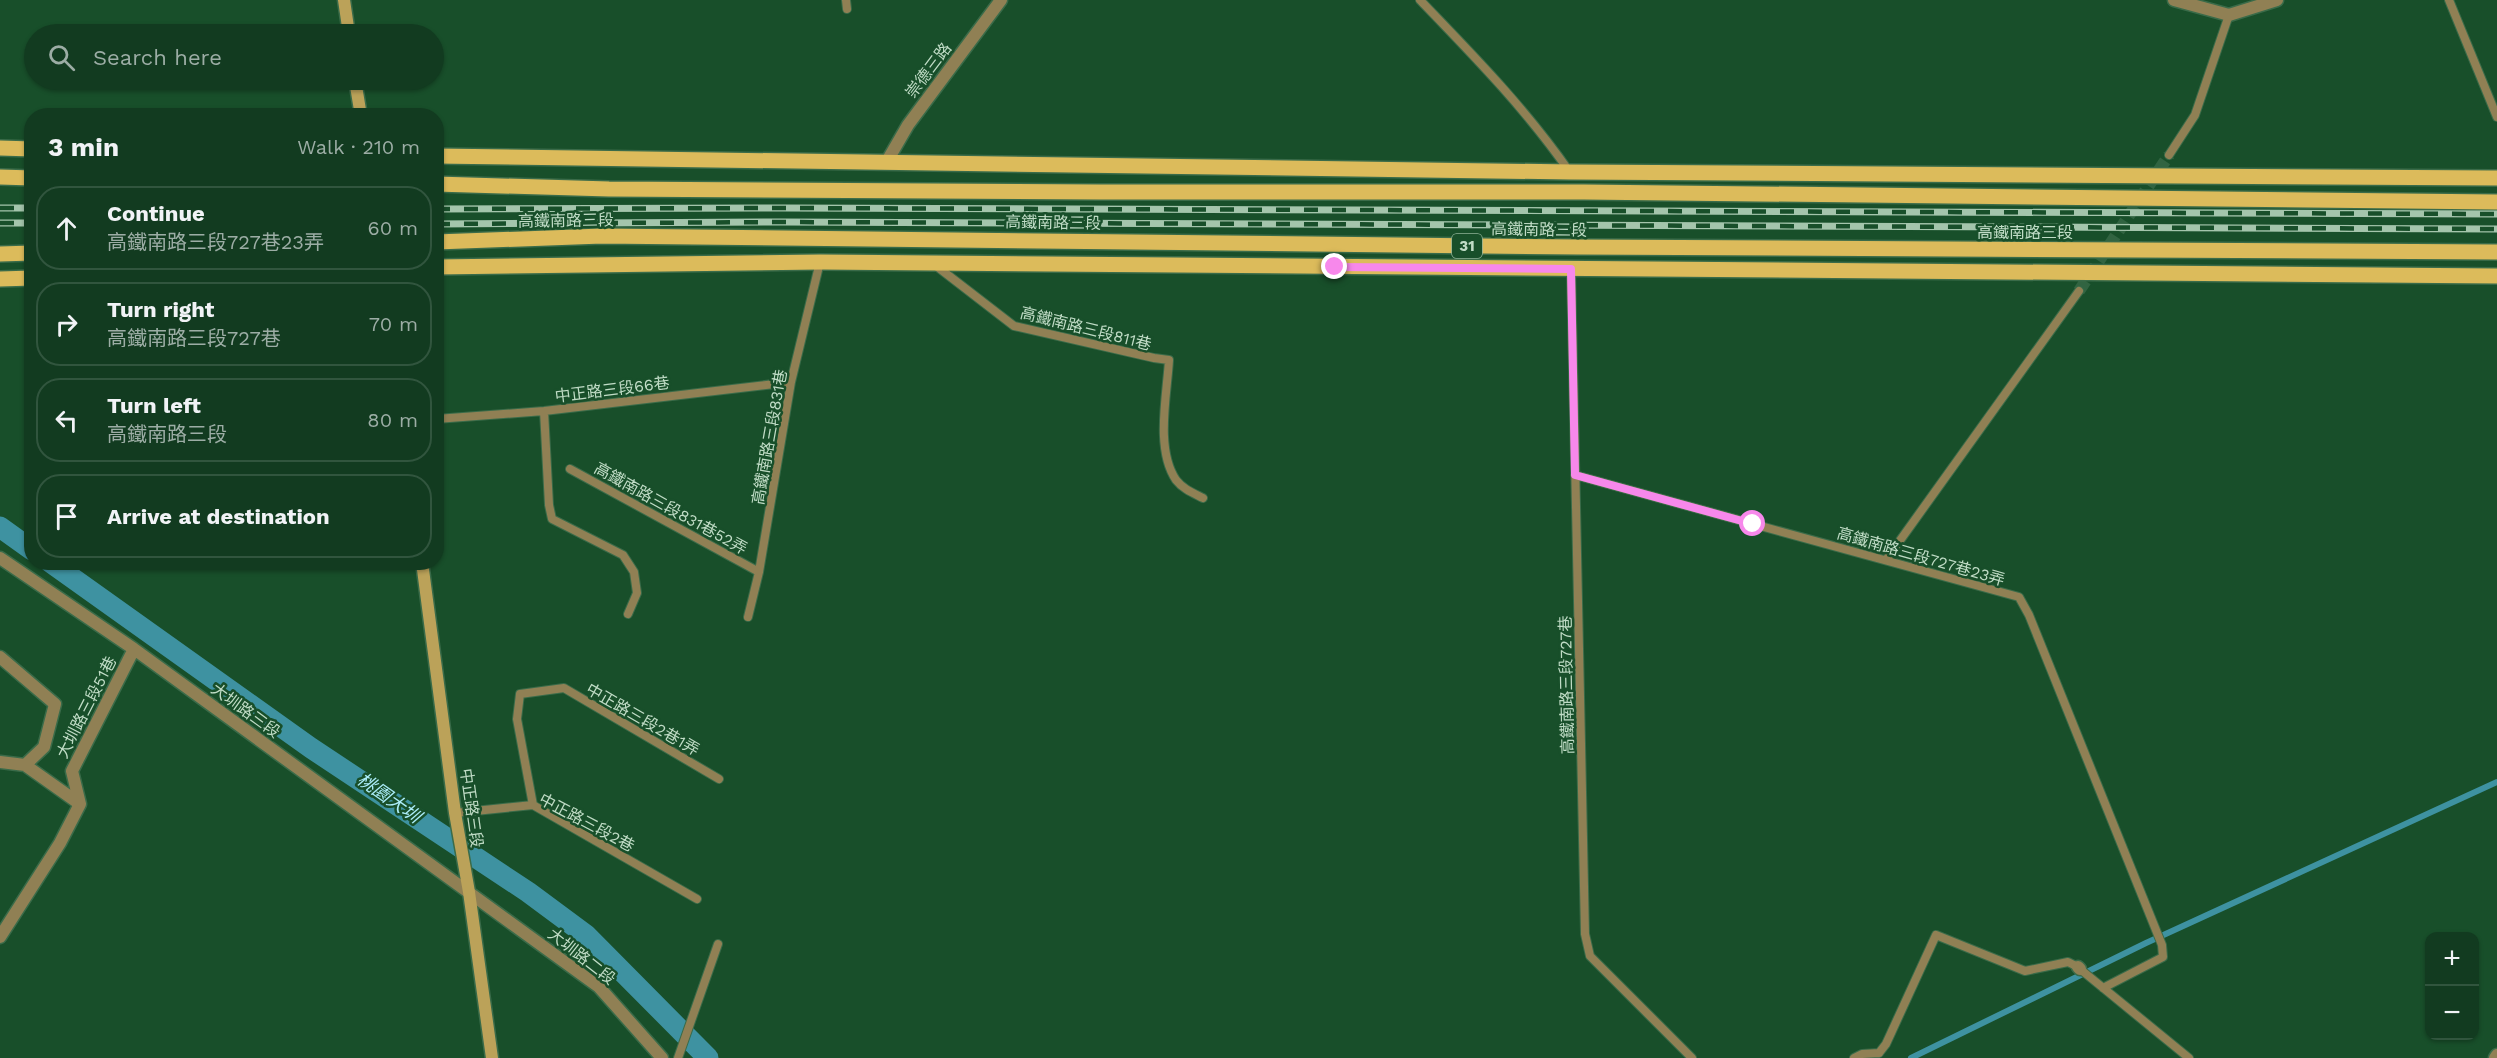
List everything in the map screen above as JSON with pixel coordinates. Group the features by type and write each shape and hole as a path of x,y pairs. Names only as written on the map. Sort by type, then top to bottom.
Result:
{"main road":[{"path":"344,0 348,24"},
{"path":"357,90 360,108"},
{"path":"0,148 24,149"},
{"path":"444,156 1570,172 2497,178"},
{"path":"1323,190 1401,169"},
{"path":"0,177 24,178"},
{"name":"高鐵南路三段","path":"444,184 621,189 1100,192 1323,190 2497,201"},
{"name":"高鐵南路三段","path":"444,242 614,236 1578,248 2497,252"},
{"path":"0,254 24,253"},
{"name":"31","path":"444,267 819,262 2497,276"},
{"path":"0,279 24,278"},
{"name":"中正路三段","path":"423,570 453,788 454,813 469,892 492,1058"}],"street":[{"name":"崇德三路","path":"886,163 908,124 1001,0"},
{"path":"2174,0 2229,15 2277,0"},
{"name":"大圳路三段","path":"0,558 134,649 469,892"},
{"name":"大圳路三段51巷","path":"80,804 72,771 134,649"},
{"path":"0,657 56,704 44,747 25,765"},
{"path":"0,762 25,765 80,804 60,843 5,924 0,937"},
{"name":"大圳路二段","path":"469,892 599,987 662,1058"}],"lane":[{"path":"846,0 847,9"},
{"path":"1420,0 1510,94 1540,130 1570,172"},
{"path":"2449,0 2497,117"},
{"path":"2169,155 2194,115 2229,15"},
{"name":"高鐵南路三段831巷","path":"748,617 759,572 791,382 819,262"},
{"name":"高鐵南路三段811巷","path":"934,264 1014,326 1169,360 1163,442 1170,468 1177,481 1187,490 1203,498"},
{"name":"高鐵南路三段727巷","path":"1571,269 1585,934 1590,956 1692,1058"},
{"path":"1886,560 2079,291"},
{"name":"中正路三段66巷","path":"444,418 543,411 791,382"},
{"path":"543,411 549,505 552,519 623,555 634,572 637,593 628,614"},
{"name":"高鐵南路三段831巷52弄","path":"570,469 759,572"},
{"name":"高鐵南路三段727巷23弄","path":"1575,475 2019,597 2029,615 2162,945 2163,957 2103,988"},
{"name":"中正路三段2巷1弄","path":"533,805 517,719 520,694 543,690 564,688 719,779"},
{"name":"中正路三段2巷","path":"454,813 533,805 697,899"},
{"path":"1854,1058 1862,1054 1882,1056 1936,935 2025,971 2068,962 2079,968 2189,1058"},
{"path":"678,1058 718,944"}],"waterway":[{"name":"桃園大圳","path":"0,527 24,544"},
{"name":"桃園大圳","path":"61,570 311,748 528,892 586,935 708,1058"},
{"path":"1911,1058 2146,943 2497,782"}],"tunnel":[{"path":"2079,291 2169,155"}],"railway":[{"path":"0,208 24,208"},
{"path":"444,209 783,208 2497,214"},
{"path":"444,224 783,222 2497,229"},
{"path":"0,223 24,223"}],"route":[{"path":"1335,267 1571,269 1575,475 1753,524"}]}
